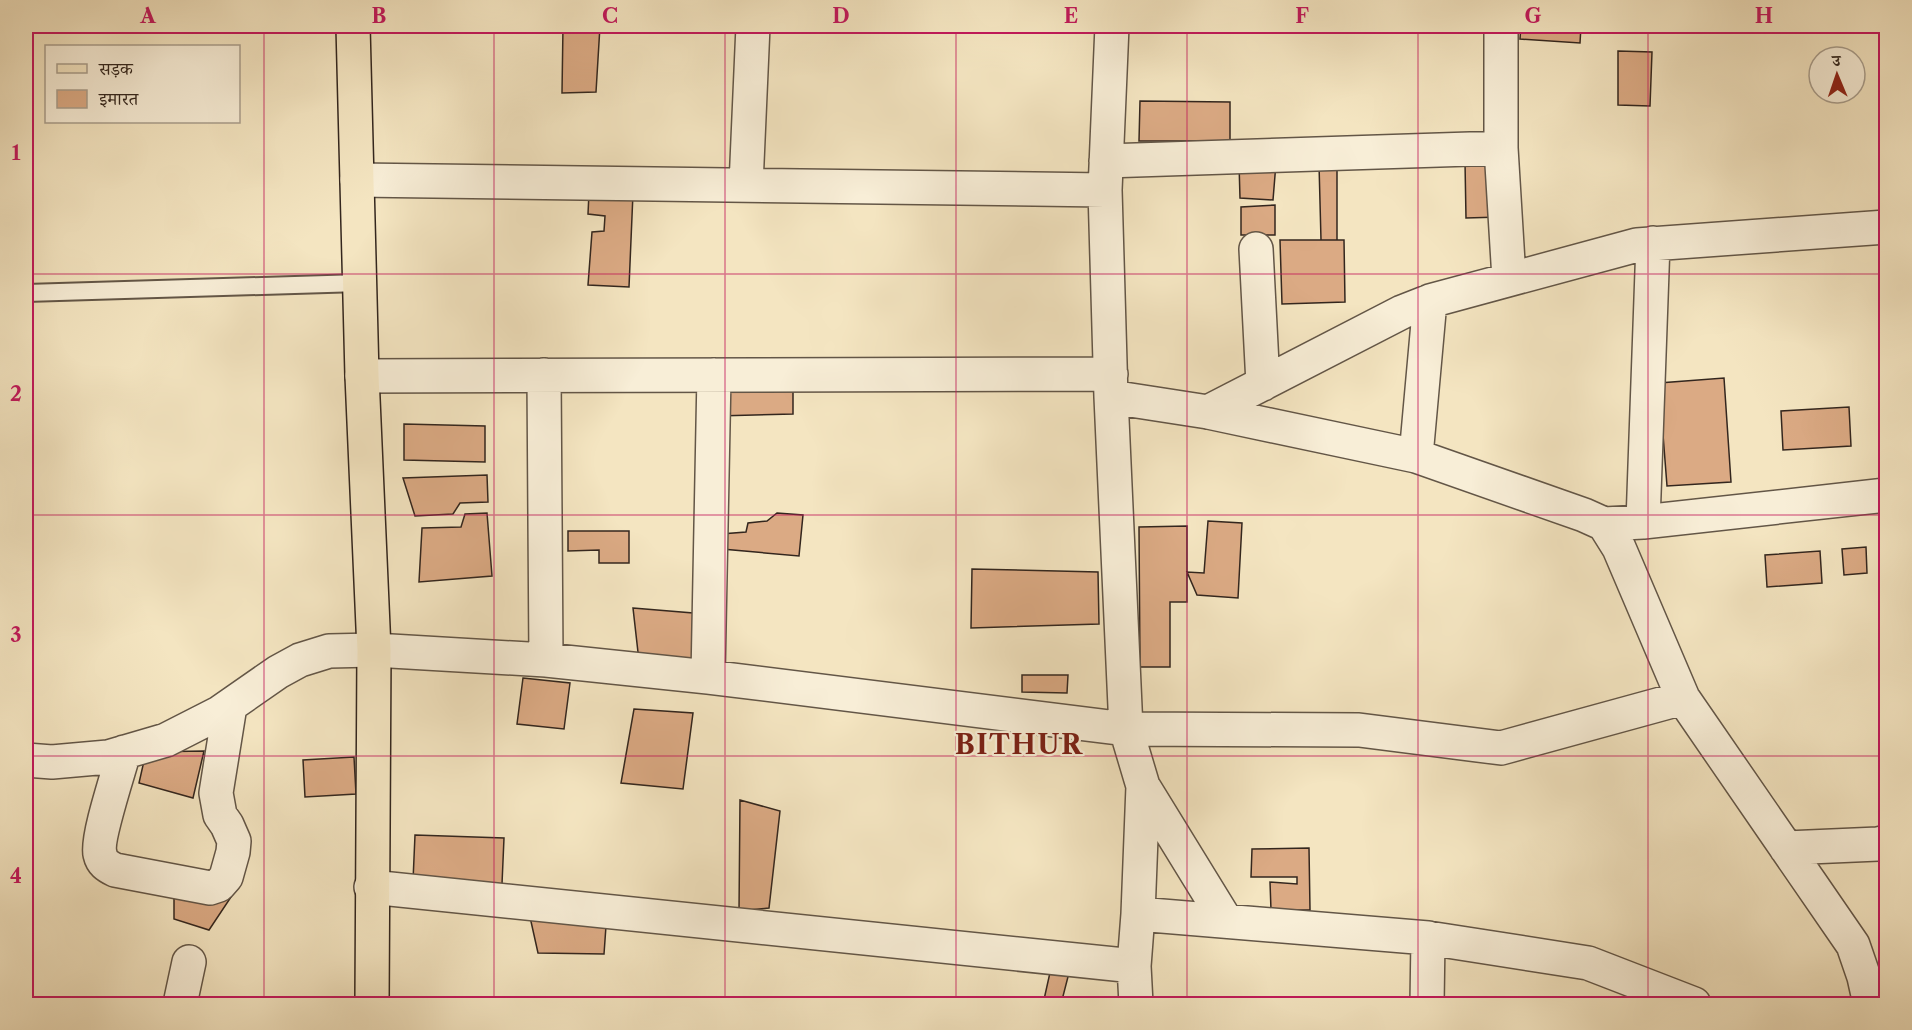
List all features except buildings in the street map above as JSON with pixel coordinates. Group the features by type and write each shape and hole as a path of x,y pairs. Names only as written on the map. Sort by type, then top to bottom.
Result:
{"main road":[{"path":"353,26 362,376 374,650 371,887 373,1004"}],"street":[{"path":"746,185 753,26"},
{"path":"1112,26 1106,176 1111,385 1126,729 1143,786 1226,921"},
{"path":"1501,26 1502,148 1509,279"},
{"path":"357,180 746,185 1106,176 1502,148"},
{"path":"1208,412 1402,312 1430,300 1637,245 1887,227"},
{"path":"1643,522 1653,243"},
{"path":"1256,249 1263,384"},
{"path":"1416,456 1430,300"},
{"path":"544,375 546,660"},
{"path":"708,677 714,375"},
{"path":"362,376 714,375 1111,385 1208,412 1416,456 1604,524 1643,522 1887,495"},
{"path":"1604,524 1618,548 1683,699 1853,945 1864,977 1870,1005"},
{"path":"26,760 52,762 108,757 166,740 219,713 278,672 300,660 329,651 374,650 546,660 708,677 1126,729 1359,730 1501,748 1683,699"},
{"path":"124,752 102,833 99,853 105,865 115,870 210,888 219,885 226,877 234,841 220,814 216,793 230,706"},
{"path":"1136,1005 1134,966 1143,786"},
{"path":"1786,848 1887,842"},
{"path":"371,887 1134,966"},
{"path":"1138,914 1428,938 1588,963 1694,1005"},
{"path":"1427,1005 1428,938"},
{"path":"180,1005 189,962"}],"lane":[{"path":"26,293 360,283"}],"district":[{"name":"BITHUR","path":"1019,744"}]}
